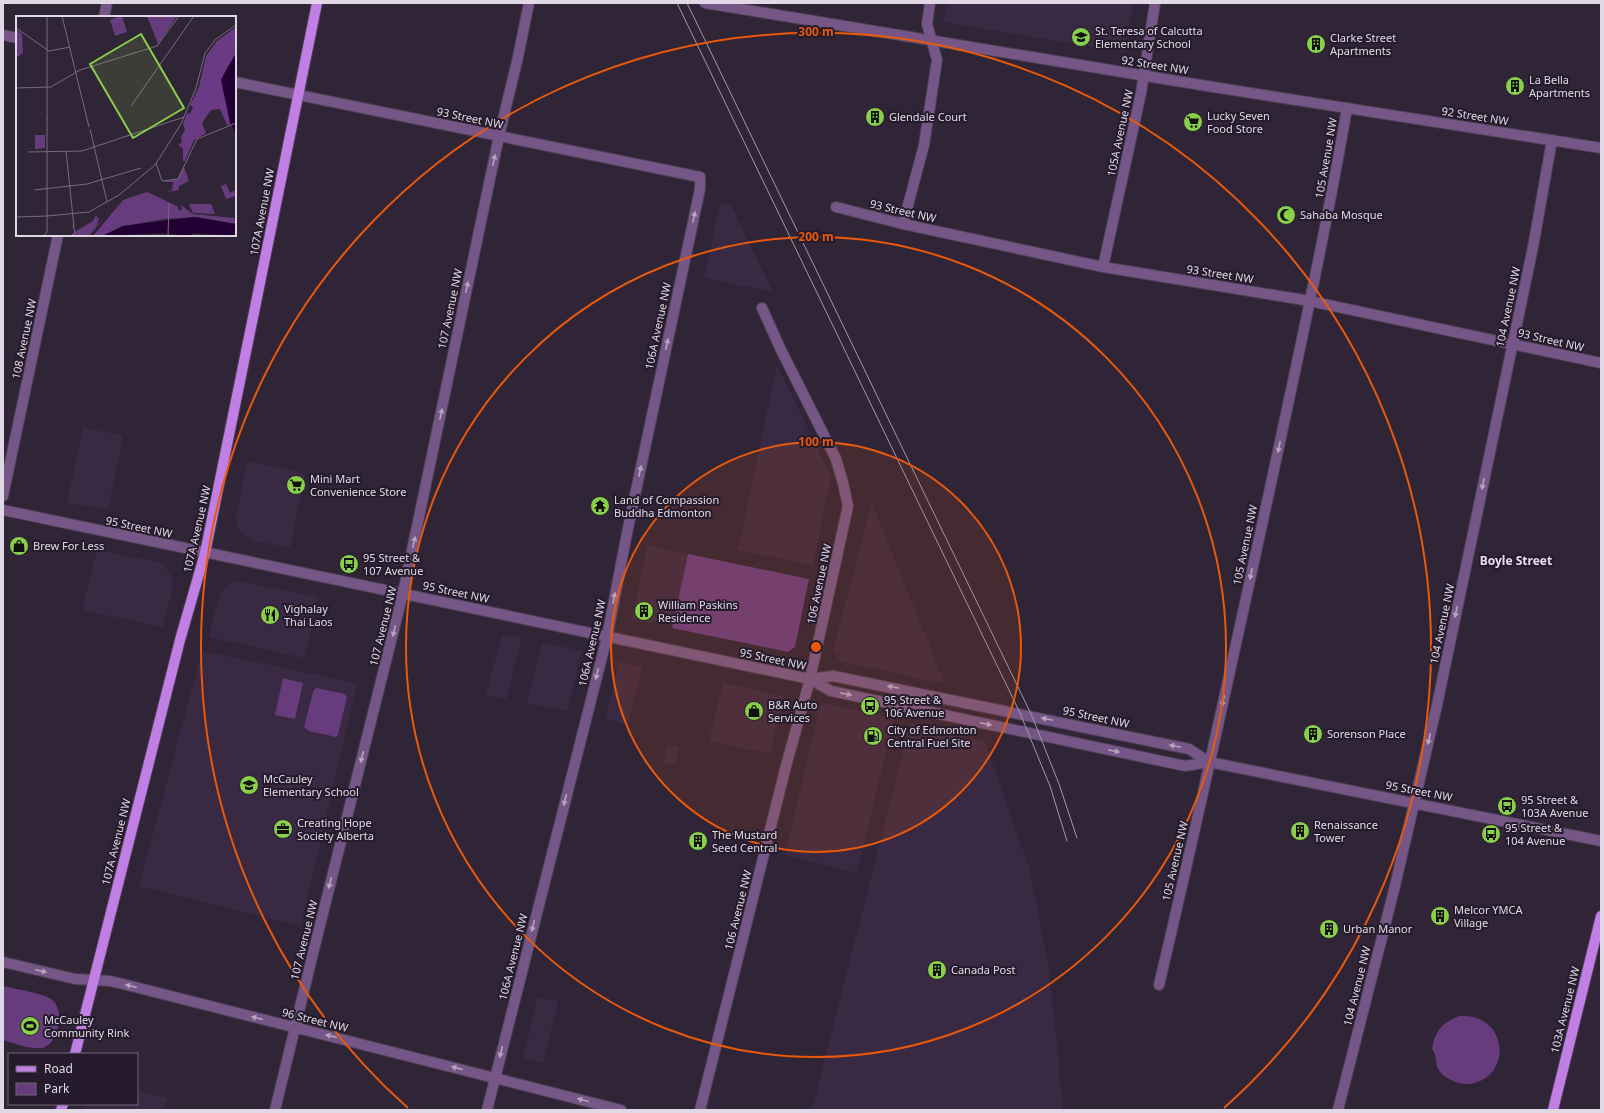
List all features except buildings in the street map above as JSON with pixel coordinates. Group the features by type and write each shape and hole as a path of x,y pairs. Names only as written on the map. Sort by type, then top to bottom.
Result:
{"main road":[{"name":"107A Avenue NW","path":"75,1053 180,640 205,553 317,3"},
{"name":"103A Avenue NW","path":"1553,1110 1601,916"}],"street":[{"path":"104,16 107,3"},
{"name":"107 Avenue NW","path":"275,1110 316,937 403,593 499,136 529,3"},
{"name":"92 Street NW","path":"705,3 750,7 930,40 1601,148"},
{"path":"903,224 924,145 937,60 930,40 927,24 930,3"},
{"name":"105A Avenue NW","path":"1103,267 1144,75 1155,3"},
{"path":"3,35 16,38"},
{"name":"93 Street NW","path":"236,82 700,177"},
{"name":"105 Avenue NW","path":"1159,985 1233,660 1287,409 1330,204 1347,108"},
{"name":"104 Avenue NW","path":"1338,1110 1415,802 1437,705 1533,247 1552,140"},
{"name":"106A Avenue NW","path":"486,1110 607,637 627,533 700,189 700,177"},
{"name":"93 Street NW","path":"836,207 903,224 1103,267 1310,301 1513,343 1601,363"},
{"name":"108 Avenue NW","path":"3,496 58,236"},
{"name":"106 Avenue NW","path":"700,1110 786,766 810,679 848,506 844,483 836,459 781,350 762,308"},
{"name":"95 Street NW","path":"3,510 810,679 831,691 1185,766 1209,762 1415,802 1601,841"},
{"name":"95 Street NW","path":"810,679 833,676 990,707 1189,749 1209,762"},
{"name":"96 Street NW","path":"3,962 74,979 94,980 127,985 495,1077 620,1110"}],"shaded area":[{"name":"St. Teresa of Calcutta Elementary School","path":"946,3 1133,3 1125,52 943,22"},
{"path":"720,203 731,205 773,292 704,278"},
{"path":"777,364 831,477 813,566 738,550"},
{"path":"83,427 123,436 108,510 67,502"},
{"path":"247,461 305,473 290,548 253,540 242,533 237,526 236,516"},
{"path":"872,503 945,684 840,661 833,650"},
{"path":"647,545 688,554 673,625 653,621 652,624 632,620"},
{"path":"97,550 162,563 170,574 174,583 163,627 82,610"},
{"path":"236,581 319,597 304,658 209,637 217,602 221,592 227,585"},
{"path":"502,634 522,638 506,699 486,695"},
{"path":"542,642 582,651 567,711 527,703"},
{"name":"McCauley Elementary School","path":"202,651 357,683 301,926 139,886"},
{"path":"619,662 642,667 628,724 605,719"},
{"path":"723,683 784,696 770,754 709,741"},
{"path":"823,703 894,718 857,873 785,855 820,706"},
{"path":"910,723 985,742 1030,870 1048,964 1063,1110 812,1110"},
{"path":"667,745 679,747 675,766 663,763"},
{"path":"538,997 558,1002 543,1063 523,1058"},
{"path":"138,1090 167,1098 163,1110 85,1110 86,1105 138,1105"}],"green space":[{"path":"688,554 809,579 795,647 788,652 672,628"},
{"path":"283,678 303,683 295,719 275,715"},
{"path":"316,688 345,694 347,698 336,737 309,731 304,727 313,692"},
{"name":"McCauley Community Rink","path":"3,986 28,991 47,997 56,1004 59,1018 58,1026 53,1040 48,1045 42,1048 34,1048 3,1040"},
{"path":"1460,1016 1477,1018 1489,1025 1496,1035 1500,1048 1498,1060 1492,1072 1482,1080 1467,1084 1454,1081 1439,1071 1432,1049 1435,1037 1440,1028 1454,1018"}],"tram line":[{"path":"677,3 1020,713 1050,786 1067,841"},
{"path":"687,3 1032,716 1059,784 1077,838"}],"place":[{"name":"St. Teresa of Calcutta Elementary School","path":"1081,37"},
{"name":"Clarke Street Apartments","path":"1316,44"},
{"name":"La Bella Apartments","path":"1515,86"},
{"name":"Glendale Court","path":"875,117"},
{"name":"Lucky Seven Food Store","path":"1193,122"},
{"name":"Sahaba Mosque","path":"1286,215"},
{"name":"Mini Mart Convenience Store","path":"296,485"},
{"name":"Land of Compassion Buddha Edmonton","path":"600,506"},
{"name":"Brew For Less","path":"19,546"},
{"name":"95 Street & 107 Avenue","path":"349,564"},
{"name":"William Paskins Residence","path":"644,611"},
{"name":"Vighalay Thai Laos","path":"270,615"},
{"name":"95 Street & 106 Avenue","path":"870,706"},
{"name":"B&R Auto Services","path":"754,711"},
{"name":"Sorenson Place","path":"1313,734"},
{"name":"City of Edmonton Central Fuel Site","path":"873,736"},
{"name":"McCauley Elementary School","path":"249,785"},
{"name":"95 Street & 103A Avenue","path":"1507,806"},
{"name":"Creating Hope Society Alberta","path":"283,829"},
{"name":"Renaissance Tower","path":"1300,831"},
{"name":"95 Street & 104 Avenue","path":"1491,834"},
{"name":"The Mustard Seed Central","path":"698,841"},
{"name":"Melcor YMCA Village","path":"1440,916"},
{"name":"Urban Manor","path":"1329,929"},
{"name":"Canada Post","path":"937,970"},
{"name":"McCauley Community Rink","path":"30,1026"}],"district":[{"name":"Boyle Street","path":"1516,561"}]}
